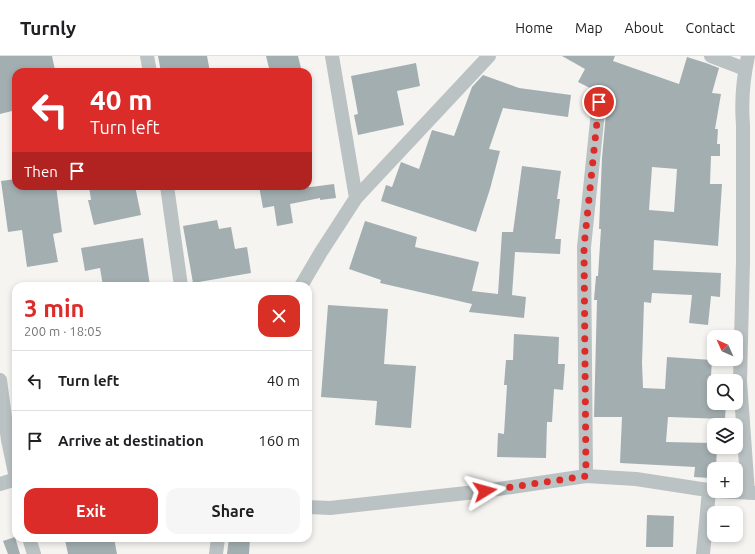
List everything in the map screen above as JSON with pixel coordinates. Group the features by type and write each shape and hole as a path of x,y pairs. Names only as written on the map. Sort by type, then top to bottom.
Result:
{"street":[{"path":"147,56 149,68"},
{"path":"332,56 356,198"},
{"path":"303,282 356,198 489,56"},
{"path":"711,56 747,62 741,105 744,125 740,381 752,493"},
{"path":"586,476 584,247 599,102"},
{"path":"168,190 179,282"},
{"path":"0,380 12,459"},
{"path":"312,507 330,508 485,491 586,476 636,479 707,490"},
{"path":"0,484 12,480"},
{"path":"703,554 712,498"},
{"path":"30,542 34,554"},
{"path":"216,554 218,542"}],"building":[{"path":"0,56 52,56 55,68 12,68 12,111 0,114"},
{"path":"158,56 207,56 209,68 160,68"},
{"path":"266,56 298,56 301,68 269,68"},
{"path":"562,56 615,56 613,61 679,84 687,57 719,68 712,93 721,94 715,129 718,129 717,144 720,144 720,156 711,156 710,184 722,184 718,246 654,240 653,270 721,273 720,297 711,296 708,325 689,323 692,295 652,293 651,303 644,302 642,363 643,388 665,389 667,357 707,360 707,366 712,366 711,374 707,374 707,410 726,410 725,418 668,417 666,442 707,443 707,454 717,454 716,462 707,462 707,478 694,477 695,467 620,463 622,417 594,417 597,300 594,300 596,276 598,276 601,229 599,229 602,158 607,102 606,96 578,82 585,69","holes":["652,167 677,169 674,212 649,210"]},
{"path":"416,63 420,86 397,91 404,125 358,135 354,115 358,114 351,76"},
{"path":"483,75 519,88 571,95 568,117 503,108 489,149 500,151 490,189 476,232 381,201 386,185 392,187 401,162 419,169 432,130 454,136 472,87"},
{"path":"522,166 561,171 557,199 560,199 555,239 561,239 560,254 515,252 512,295 526,297 524,318 469,312 472,304 380,283 381,280 349,269 365,221 417,237 415,247 479,262 472,291 498,294 502,232 513,232"},
{"path":"12,180 12,190 57,190 62,232 53,234 58,262 27,267 22,230 8,232 1,181"},
{"path":"334,184 336,198 320,200 320,198 290,204 293,223 277,226 274,206 263,208 260,190 312,190 312,187"},
{"path":"90,190 136,190 141,215 94,225 88,200 91,200"},
{"path":"217,220 219,229 231,227 235,249 247,247 251,273 193,282 183,226"},
{"path":"143,238 149,282 102,282 100,268 85,271 81,248"},
{"path":"328,305 388,309 384,364 416,366 411,428 375,425 377,401 321,397"},
{"path":"514,334 559,337 558,364 565,364 563,390 554,389 552,422 547,422 546,458 497,457 498,433 504,434 507,385 504,385 506,360 513,360"},
{"path":"647,515 674,516 673,547 646,547"},
{"path":"12,538 12,542 16,542 20,554 8,554 3,541"},
{"path":"65,542 115,542 117,554 68,554"},
{"path":"228,542 250,542 249,554 227,554"}],"route":[{"path":"485,491 586,476 584,247 599,102"}]}
